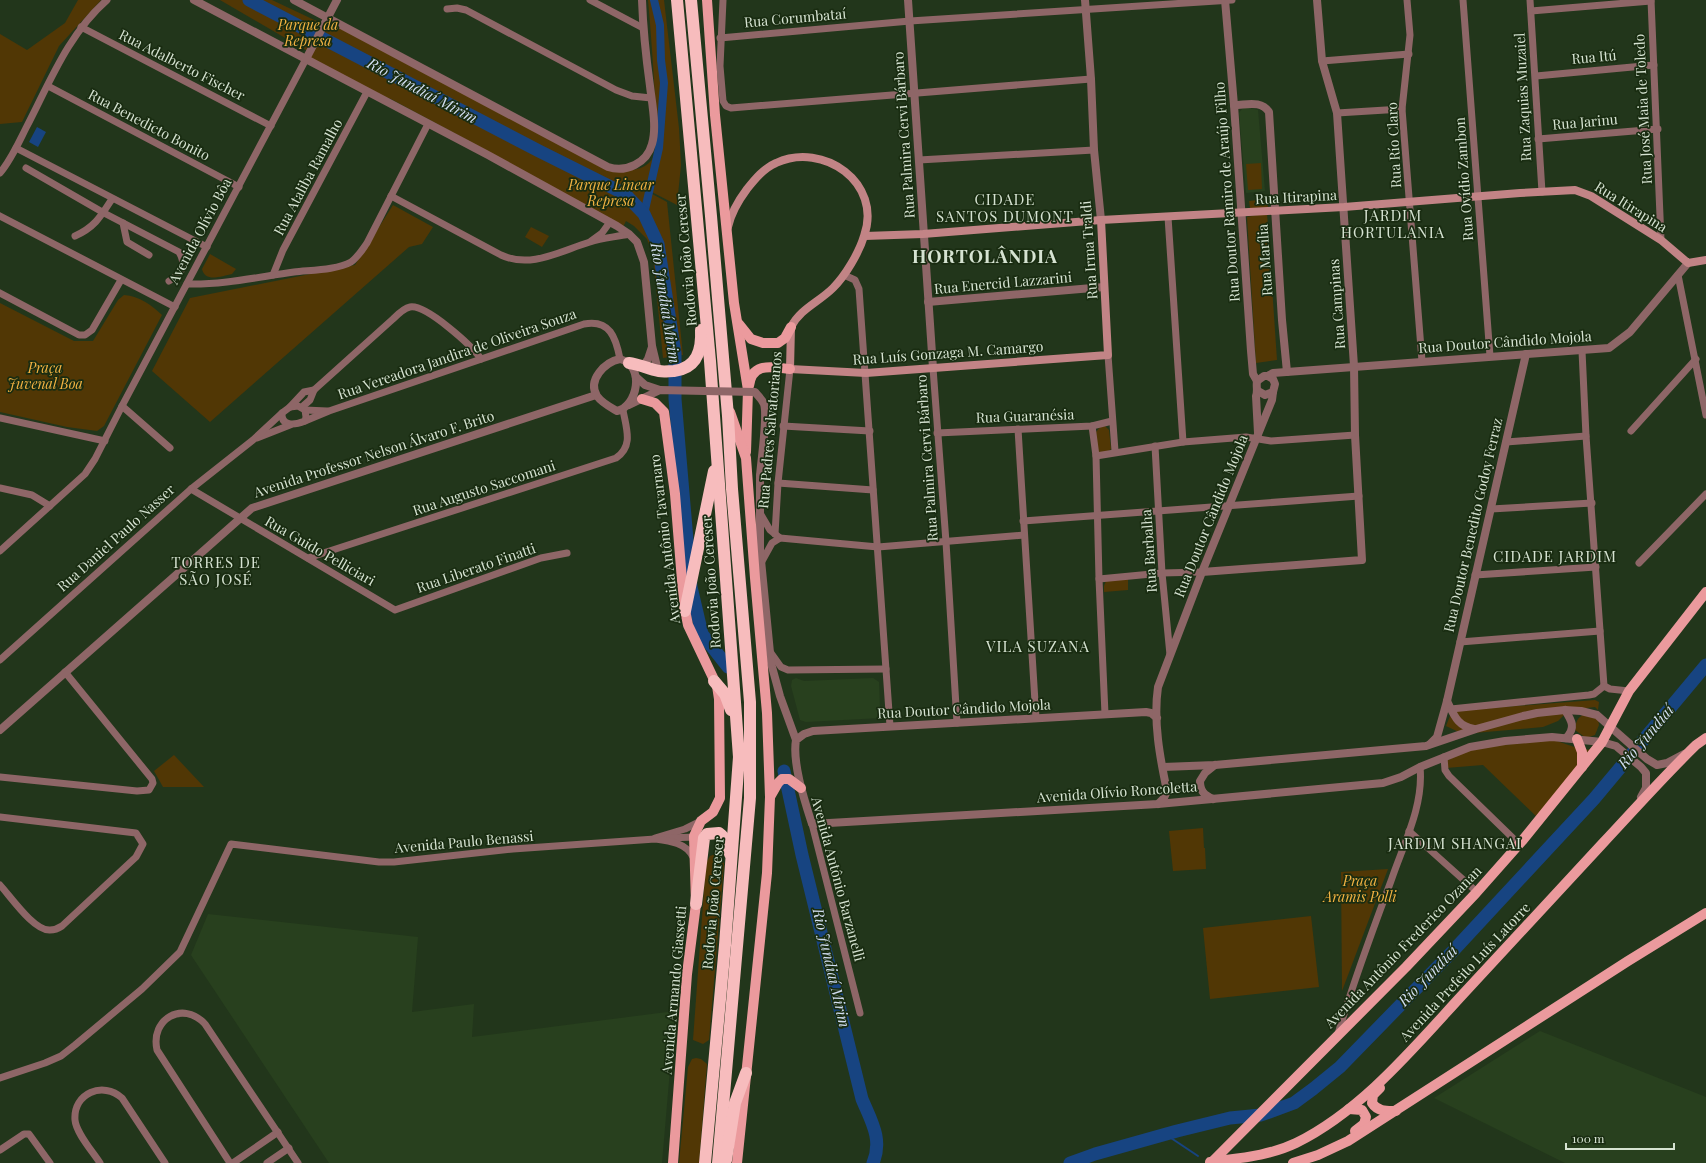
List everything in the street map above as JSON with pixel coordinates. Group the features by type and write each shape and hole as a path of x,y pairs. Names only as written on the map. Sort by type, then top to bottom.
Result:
{"highway":[{"path":"672,0 680,34"},
{"name":"Rodovia João Cereser","path":"677,0 718,456 730,649 739,757 730,884 705,1163"},
{"name":"Rodovia João Cereser","path":"691,0 712,224 750,702 750,798 718,1163"},
{"path":"624,361 661,372 683,370 690,366 695,359 701,344 698,290 699,237"},
{"path":"686,606 718,456"},
{"path":"714,681 723,689 730,705 739,757"},
{"path":"696,904 699,837 713,832 719,833 728,843 730,858 730,884"},
{"path":"725,1163 735,1103 746,1073"}],"main road":[{"path":"707,0 715,115 727,232 748,390"},
{"path":"727,232 730,217 743,195 762,172 774,163 796,157 816,157 847,172 862,190 866,202 868,216 865,236 844,275 833,289 800,314 785,338 778,343 763,343 751,339 743,331 738,322"},
{"name":"Rua Itirapina","path":"865,236 923,234 1101,220 1410,203 1574,190 1592,196 1661,240 1688,263"},
{"name":"Rua Irma Traldi","path":"1101,220 1108,355"},
{"path":"1688,263 1706,260"},
{"name":"Rua Padres Salvatorianos","path":"790,369 791,327"},
{"name":"Rua Luís Gonzaga M. Camargo","path":"790,369 866,373 1108,355"},
{"path":"737,1163 767,873 772,794 767,713 746,458 748,390 753,372 760,368 790,369"},
{"name":"Avenida Antônio Tavarnaro","path":"642,399 655,403 664,412 675,494 686,606 690,631 716,686 720,708 720,798 713,812 701,821"},
{"path":"726,399 746,458"},
{"path":"1610,727 1629,692 1706,592"},
{"name":"Avenida Antônio Frederico Ozanan","path":"1209,1162 1298,1077 1477,892 1519,844 1602,742 1610,727"},
{"name":"Avenida Prefeito Luís Latorre","path":"1209,1162 1239,1159 1284,1148 1318,1131 1349,1109 1423,1038 1633,810 1690,751 1706,738"},
{"path":"1576,740 1582,752 1582,766"},
{"path":"772,794 782,779 789,779 798,785"},
{"name":"Avenida Armando Giassetti","path":"673,1163 687,974 696,904 693,857 699,837 701,821"},
{"path":"1297,1162 1318,1155 1348,1141 1628,961 1706,914"},
{"path":"1396,1111 1377,1109 1372,1103 1372,1099 1377,1091 1414,1054 1423,1038"},
{"path":"1297,1162 1345,1137 1364,1124 1366,1117 1365,1113 1358,1109 1349,1109"}],"street":[{"path":"0,173 16,148 68,46 81,27 106,0"},
{"path":"194,0 488,155 629,234 637,242 644,262 652,346 661,372"},
{"path":"294,0 608,167 619,169 629,167 639,162 650,150 653,138 651,98 643,28 642,0"},
{"name":"Avenida Olívio Bôa","path":"0,552 85,474 95,460 174,307 337,0"},
{"path":"590,0 643,28"},
{"path":"723,0 720,38 720,66 723,101 726,106 736,108 914,92 1091,79"},
{"name":"Rua Palmira Cervi Bárbaro","path":"908,0 923,234 946,542 957,723"},
{"name":"Rua Irma Traldi","path":"1085,0 1091,79 1094,150 1101,220"},
{"name":"Rua Doutor Ramiro de Araújo Filho","path":"1225,0 1234,105 1251,351 1254,374 1258,381"},
{"name":"Rua Corumbataí","path":"720,38 910,21 1232,0"},
{"name":"Rua Campinas","path":"1202,572 1362,560 1355,435 1354,366 1337,113 1322,61 1317,0"},
{"name":"Rua Río Claro","path":"1407,0 1410,35 1402,109 1422,361"},
{"name":"Rua Ovídio Zambon","path":"1463,0 1490,356"},
{"name":"Rua Zaquias Muzaiel","path":"1530,0 1536,76 1538,139 1542,192"},
{"path":"1531,11 1651,1"},
{"name":"Rua José Maia de Toledo","path":"1651,1 1658,129 1661,240"},
{"path":"447,9 456,8 466,10 616,90 632,96 651,98"},
{"name":"Rua Adalberto Fischer","path":"81,27 271,126"},
{"path":"1322,61 1409,54"},
{"name":"Rua Itú","path":"1536,76 1654,65"},
{"name":"Rua Benedicto Bonito","path":"48,86 239,187"},
{"name":"Rua Ataliba Ramalho","path":"273,275 283,250 367,92"},
{"name":"Rua Marília","path":"1234,105 1260,104 1266,107 1269,112 1282,320 1287,372"},
{"path":"1337,113 1402,109"},
{"path":"187,284 217,283 331,267 351,261 359,255 367,243 428,124"},
{"name":"Rua Jarinu","path":"1538,139 1658,129"},
{"path":"16,148 207,247"},
{"path":"919,160 1094,150"},
{"path":"26,168 104,213 179,252 182,257 182,272 179,276 169,281"},
{"path":"391,196 511,259 520,261 531,260 591,241 629,234"},
{"path":"75,236 91,228 104,213 112,199"},
{"path":"0,216 174,307"},
{"path":"1168,217 1183,442"},
{"path":"123,222 128,242 149,255"},
{"path":"591,241 602,232 610,222"},
{"name":"Rua Doutor Cândido Mojola","path":"1257,436 1256,396 1258,391 1256,386 1258,381 1264,376 1268,376 1273,373 1354,366 1609,348 1624,337 1640,322 1688,263"},
{"path":"844,275 855,280 859,289 890,726"},
{"path":"1678,275 1706,415"},
{"path":"0,293 79,335 85,335 92,330 121,280"},
{"name":"Rua Enercid Lazzarini","path":"928,302 1104,287"},
{"path":"303,408 310,400 314,390 406,308 410,307 422,309 471,346 481,360"},
{"name":"Rua Vereadora Jandira de Oliveira Souza","path":"304,421 329,411 591,323 603,325 611,332 624,361"},
{"path":"644,366 652,346"},
{"path":"1582,351 1586,436 1604,686"},
{"name":"Rua Doutor Benedito Godoy Ferraz","path":"1426,746 1434,742 1437,737 1449,705 1460,642 1526,354"},
{"name":"Rua Irma Traldi","path":"1108,355 1115,451"},
{"path":"1631,431 1696,359"},
{"path":"626,407 635,387 636,377 633,368 624,361 611,360 601,370 596,378 594,387 596,395 609,407 617,411 626,407 662,389"},
{"name":"Rua Padres Salvatorianos","path":"778,536 778,484 790,369"},
{"name":"Rua Doutor Cândido Mojola","path":"796,740 804,734 813,731 1146,712 1151,710 1156,698 1158,687 1202,572 1272,400 1274,389 1287,372"},
{"path":"1258,391 1265,395 1274,389 1275,381 1268,376"},
{"path":"636,377 645,385 662,389 754,392 761,398 765,406 760,476 761,563 764,603 771,663 796,740"},
{"path":"303,408 306,417 304,421 290,425 282,419 282,413 304,392 314,390"},
{"name":"Avenida Professor Nelson Álvaro F. Brito","path":"0,730 252,508 596,395"},
{"path":"122,406 170,448"},
{"path":"290,407 303,408"},
{"name":"Rua Augusto Saccomani","path":"308,558 616,458 622,454 628,442 626,407"},
{"name":"Rua Vereadora Jandira de Oliveira Souza","path":"303,408 329,411"},
{"name":"Rua Daniel Paulo Nasser","path":"0,660 191,489 253,440 282,413"},
{"path":"0,418 105,440"},
{"name":"Rua Guaranésia","path":"937,433 1092,426 1112,421"},
{"name":"Rua Daniel Paulo Nasser","path":"253,440 290,425"},
{"path":"783,426 870,431"},
{"path":"1092,426 1096,456 1099,579 1105,714"},
{"path":"1018,429 1036,718"},
{"path":"1096,456 1115,451 1183,442 1257,436 1271,441 1355,435"},
{"path":"1506,442 1586,436"},
{"name":"Rua Barbalha","path":"1155,446 1162,573 1170,655"},
{"path":"778,484 873,490"},
{"path":"0,488 32,495 50,506"},
{"name":"Rua Guido Pelliciari","path":"191,489 395,610"},
{"path":"1639,564 1706,494"},
{"path":"1023,521 1359,496"},
{"path":"1490,509 1592,503"},
{"path":"760,513 770,530 778,536 878,547 1024,535"},
{"path":"761,563 772,543 778,536"},
{"name":"Rua Liberato Finatti","path":"395,610 541,558 567,553"},
{"path":"1475,575 1596,567"},
{"path":"1099,579 1162,573 1202,572"},
{"path":"1460,642 1600,631"},
{"path":"771,653 781,667 788,670 886,669"},
{"path":"0,777 144,792 149,790 152,779 65,672"},
{"path":"1604,686 1610,689 1629,692"},
{"path":"1476,729 1462,725 1456,719 1449,705 1589,696 1604,686"},
{"name":"Rua Doutor Cândido Mojola","path":"1156,698 1159,747 1167,791 1164,798 1158,804"},
{"path":"1565,710 1573,725 1572,730 1566,738"},
{"name":"Avenida Olívio Roncoletta","path":"1163,767 1215,766 1426,746 1476,729 1537,713 1565,710 1581,711 1597,715 1647,760 1657,765 1662,765 1690,751"},
{"path":"1146,712 1151,713 1157,718"},
{"name":"Avenida Olívio Roncoletta","path":"812,824 1158,804 1383,783 1401,777 1420,767 1470,747 1505,741 1552,737 1602,742 1616,746 1641,767 1647,778 1646,788 1633,810"},
{"name":"Avenida Antônio Barzanelli","path":"796,740 798,785 812,824 860,1013"},
{"path":"1444,757 1445,770 1449,776 1519,844"},
{"path":"1214,799 1202,792 1200,781 1206,773 1215,766"},
{"path":"1338,1036 1349,997 1409,831 1420,790 1420,767"},
{"path":"0,817 136,833 141,838 143,844 136,856 62,926 50,930 39,927 0,885"},
{"path":"655,838 686,829 701,821"},
{"path":"1409,831 1477,892"},
{"path":"655,838 699,837"},
{"name":"Avenida Paulo Benassi","path":"0,1078 61,1056 75,1046 142,989 180,952 231,844 379,862 394,862 513,849 655,838 685,847 693,857"},
{"path":"278,1132 232,1163 157,1050 156,1034 163,1022 170,1016 185,1012 200,1018 289,1148 298,1163"},
{"path":"100,1163 77,1128 75,1112 82,1098 88,1093 103,1090 117,1094 122,1098 165,1163"},
{"path":"0,1150 24,1134 29,1134 50,1163"},
{"path":"267,1163 289,1148"}],"shaded area":[{"path":"1245,107 1258,110 1265,191 1246,193 1239,113"},
{"path":"796,678 804,681 873,678 879,682 880,709 883,712 881,718 806,722 800,720 791,686 792,680"},
{"path":"208,914 418,937 412,1012 474,1004 472,1037 675,1011 662,1163 329,1163 191,955"},
{"path":"1540,1031 1706,1097 1706,1163 1565,1163 1434,1098"}],"green space":[{"path":"78,0 101,0 59,46 22,122 0,124 0,34 27,50 65,23"},
{"path":"220,0 272,0 325,25 328,21 619,171 640,168 649,163 658,147 659,126 655,97 648,0 664,0 679,128 681,165 677,205 644,188 643,189 667,202 683,355 663,358 653,257 647,239 634,226 626,221 623,227 391,99 374,93 308,58 311,53"},
{"path":"1261,163 1262,189 1248,190 1246,164"},
{"path":"1268,199 1268,208 1250,208 1249,201"},
{"path":"393,205 433,227 422,244 409,247 210,422 152,371 190,298 355,265"},
{"path":"1267,213 1277,360 1256,363 1247,217"},
{"path":"531,227 549,236 542,247 525,237"},
{"path":"210,254 236,269 232,274 224,276 214,278 207,276 202,269"},
{"name":"Praça Juvenal Boa","path":"124,295 140,299 162,315 104,426 97,431 67,427 0,412 0,303 74,341 93,341 118,300"},
{"path":"1105,426 1109,430 1111,449 1103,453 1097,451 1096,432 1100,427"},
{"path":"1128,579 1128,590 1104,592 1106,581"},
{"path":"1595,700 1599,702 1598,710 1595,707 1569,710 1558,721 1543,727 1463,734 1446,726 1452,711"},
{"path":"1585,714 1598,719 1599,725 1595,735 1586,738 1575,730 1577,720"},
{"path":"1554,740 1583,750 1593,749 1538,818 1483,765 1446,768 1446,761 1470,749"},
{"path":"174,755 204,787 163,787 154,771"},
{"path":"1203,828 1206,869 1173,871 1169,831"},
{"path":"715,854 721,857 724,864 709,1040 703,1044 693,1040 706,863 710,856"},
{"name":"Praça Aramis Polli","path":"1388,869 1342,991 1341,872"},
{"path":"1311,916 1319,987 1210,999 1203,928"},
{"path":"692,1059 701,1059 707,1064 699,1163 679,1163 688,1067"}],"water":[{"path":"37,127 46,132 38,147 29,142"}],"waterway":[{"name":"Rio Jundiaí Mirim","path":"249,0 539,151 625,194 644,214 658,244 675,353 675,399 691,587 702,634 728,667"},
{"path":"644,214 659,148 664,83 661,60 660,25 654,0"},
{"name":"Rio Jundiaí","path":"1070,1163 1095,1154 1177,1131 1230,1118 1261,1115 1294,1103 1313,1089 1340,1067 1452,952 1594,799 1706,665"},
{"name":"Rio Jundiaí Mirim","path":"784,771 802,855 862,1099 875,1130 877,1146 873,1163"},
{"path":"1165,1134 1198,1156"}],"district":[{"name":"CIDADE SANTOS DUMONT","path":"1005,208"},
{"name":"JARDIM HORTULANIA","path":"1393,224"},
{"name":"HORTOLÂNDIA","path":"985,257"},
{"name":"CIDADE JARDIM","path":"1555,557"},
{"name":"TORRES DE SÃO JOSÉ","path":"216,572"},
{"name":"VILA SUZANA","path":"1038,647"},
{"name":"JARDIM SHANGAI","path":"1455,844"}],"park label":[{"name":"Parque da Represa","path":"308,34"},
{"name":"Parque Linear Represa","path":"611,194"}]}
